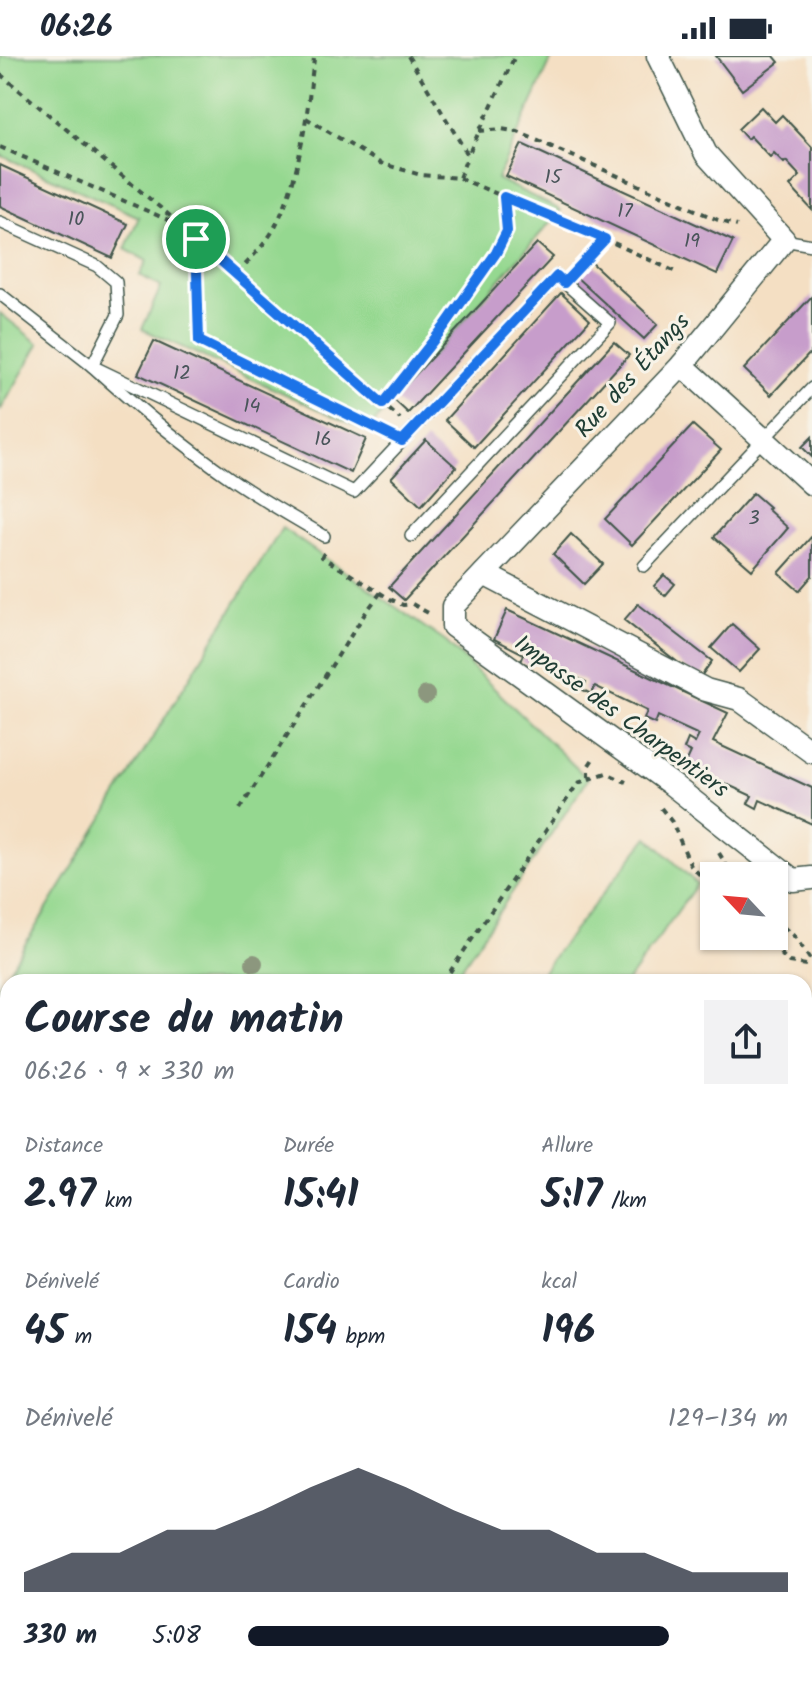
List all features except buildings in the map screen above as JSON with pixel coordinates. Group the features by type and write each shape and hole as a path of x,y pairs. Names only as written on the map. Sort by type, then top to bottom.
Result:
{"street":[{"path":"658,56 706,154 784,240"},
{"name":"Rue des Étangs","path":"484,574 682,365 784,240"},
{"path":"682,365 812,484"},
{"path":"453,626 453,606 484,574"},
{"name":"Impasse des Charpentiers","path":"484,574 706,690 739,699 812,752"},
{"name":"Impasse des Charpentiers","path":"453,626 670,783 793,880 812,878"}],"lane":[{"path":"0,222 97,266 116,282 118,315 92,366"},
{"path":"784,240 812,245"},
{"path":"92,366 354,492 557,276 610,323 411,536"},
{"path":"0,294 92,366 181,442 324,536"},
{"path":"644,566 812,388"}],"path":[{"path":"408,56 468,155"},
{"path":"459,178 515,56"},
{"path":"236,275 272,233 285,202 299,158 313,57"},
{"path":"0,74 181,225 412,430"},
{"path":"306,118 380,163 421,175 459,178 678,273"},
{"path":"479,131 502,129 518,132 718,220 784,240"},
{"path":"0,147 181,225"},
{"path":"383,404 444,327 496,253 507,231 504,197"},
{"path":"196,239 199,341 402,441"},
{"path":"564,283 605,239"},
{"path":"327,549 322,557 403,605 412,604 453,626"},
{"path":"240,809 381,592"},
{"path":"448,974 578,783 606,773 630,784"},
{"path":"657,802 672,822 691,866 700,875"},
{"path":"788,931 812,964"},
{"path":"777,950 789,962 812,964"}],"green space":[{"path":"0,56 553,56 497,179 561,210 367,431 142,329 161,287 140,275 147,261 125,249 139,217 0,155"},
{"path":"0,313 39,344 0,411"},
{"path":"282,528 446,642 588,779 457,974 7,974"},
{"path":"648,837 697,884 633,974 542,974"}],"route":[{"path":"504,197 605,239 564,283 557,276 402,441 199,341 196,239 383,404 444,327 496,253 507,231 504,197"}]}
